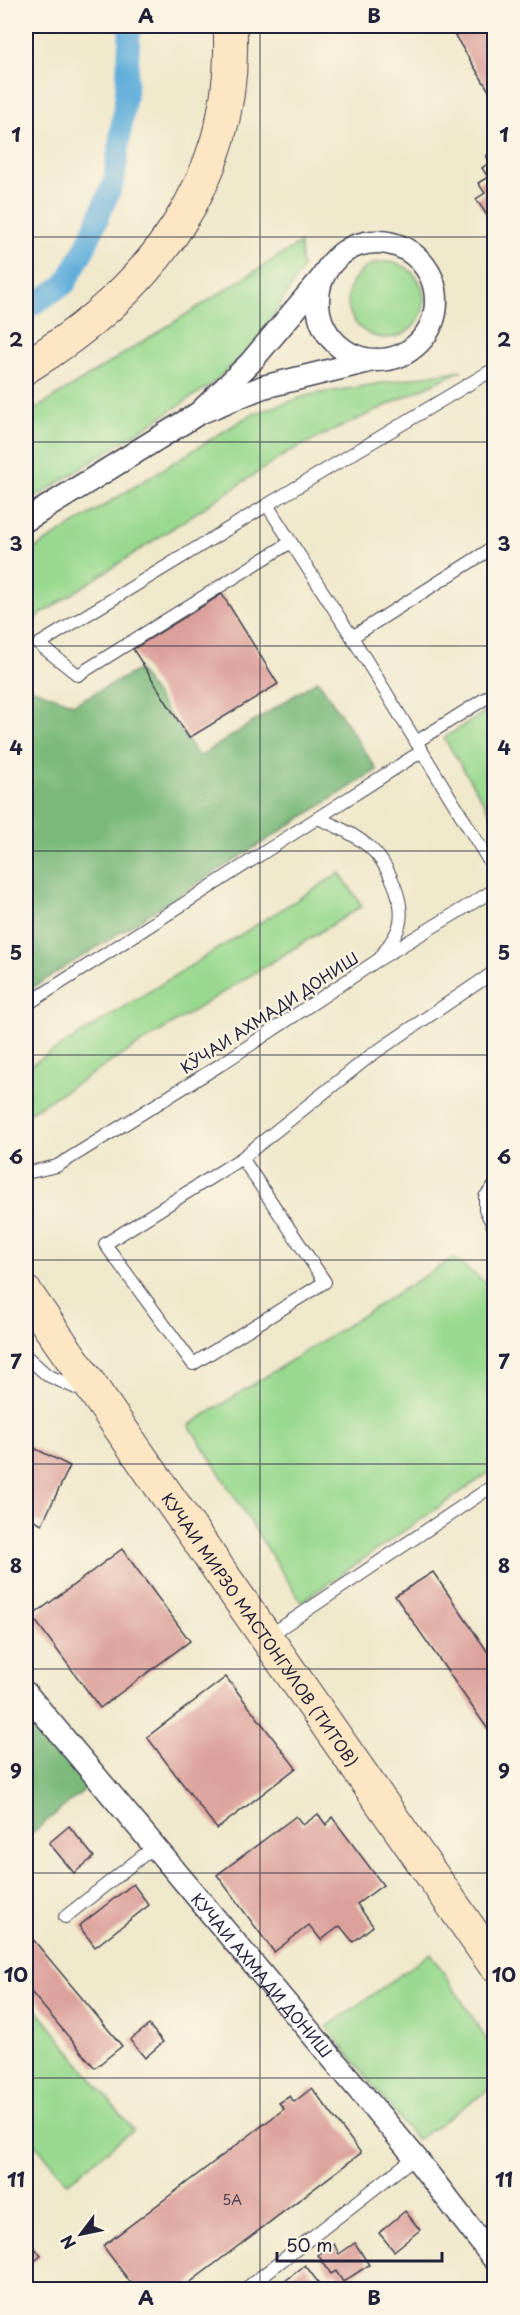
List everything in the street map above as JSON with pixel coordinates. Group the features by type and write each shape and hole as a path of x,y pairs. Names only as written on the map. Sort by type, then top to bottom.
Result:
{"street":[{"path":"26,367 104,312 151,265 173,233 209,166 221,125 230,80 230,26"},
{"path":"26,520 199,412 263,387 328,369 391,360 408,352 423,340 433,323 436,295 427,268 406,250 381,241 363,243 346,250 331,262 321,278 250,363 199,412"},
{"path":"321,278 317,296 318,315 326,332 338,347 354,357 372,361"},
{"name":"КУЧАИ МИРЗО МАСТОНГУЛОВ (ТИТОВ)","path":"26,1293 495,1965"},
{"name":"КУЧАИ АХМАДИ ДОНИШ","path":"26,1693 415,2157 495,2259"}],"lane":[{"path":"291,542 78,675 39,644 495,369"},
{"path":"267,505 352,637 495,869"},
{"path":"352,637 495,546"},
{"path":"26,1005 318,818 495,693"},
{"name":"КӮЧАИ АХМАДИ ДОНИШ","path":"26,1173 57,1166 220,1065 378,960 399,928 402,903 392,879 370,847 348,831 318,818"},
{"path":"378,960 495,890"},
{"path":"242,1158 325,1282 193,1364 105,1244 242,1158 370,1056 495,972"},
{"path":"495,1186 485,1197 485,1209 495,1228"},
{"path":"26,1356 47,1375 99,1399"},
{"path":"267,1637 495,1485"},
{"path":"64,1917 154,1847"},
{"path":"244,2289 415,2157"}],"green space":[{"path":"300,243 302,269 259,339 211,385 26,504 26,415"},
{"path":"386,262 401,265 413,273 421,285 424,300 421,315 413,327 401,335 386,338 371,335 359,327 351,315 348,300 351,285 359,273 371,265"},
{"path":"462,370 292,450 26,624 26,554 250,415 309,395"},
{"path":"138,670 199,757 318,680 377,770 26,992 26,686 74,704"},
{"path":"494,706 494,819 444,738"},
{"path":"340,873 362,906 26,1115 26,1068"},
{"path":"453,1258 494,1289 494,1469 301,1602 189,1425"},
{"path":"26,1709 88,1787 26,1838"},
{"path":"431,1953 494,2051 494,2086 416,2140 327,2027"},
{"path":"29,2000 133,2130 67,2183 26,2132 26,2003"}],"building":[{"path":"449,26 494,26 494,99"},
{"path":"494,150 494,226 476,199 485,193 478,183 488,177 482,168 490,162 486,156"},
{"path":"222,594 278,684 189,738 133,649"},
{"path":"26,1444 70,1466 42,1524 26,1516"},
{"path":"122,1549 190,1641 100,1708 32,1616"},
{"path":"433,1572 494,1661 494,1738 395,1596"},
{"path":"226,1677 296,1768 217,1829 147,1737"},
{"path":"318,1814 326,1825 332,1817 383,1885 357,1904 373,1926 353,1942 340,1926 321,1940 309,1925 274,1952 217,1875 296,1816 303,1825"},
{"path":"69,1826 94,1857 74,1873 49,1843"},
{"path":"133,1884 149,1905 95,1947 79,1926"},
{"path":"26,1931 122,2046 95,2068 26,1986"},
{"path":"149,2025 163,2042 145,2058 130,2040"},
{"path":"312,2088 361,2153 180,2290 136,2290 103,2246 284,2109 279,2103 290,2096 294,2102"},
{"path":"405,2211 420,2230 394,2251 379,2233"},
{"path":"26,2237 41,2256 26,2268"},
{"path":"355,2243 369,2265 343,2282 336,2271 331,2274 318,2255 334,2244 339,2254"},
{"path":"305,2265 324,2290 274,2290"}],"waterway":[{"path":"26,309 65,284 86,246 114,181 126,93 130,26"}]}
